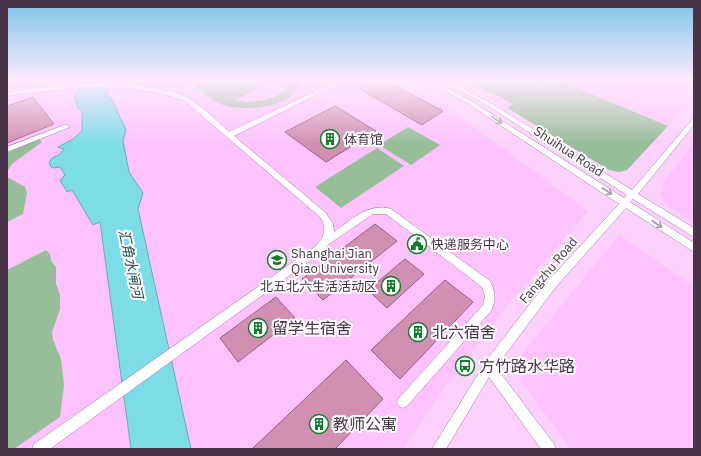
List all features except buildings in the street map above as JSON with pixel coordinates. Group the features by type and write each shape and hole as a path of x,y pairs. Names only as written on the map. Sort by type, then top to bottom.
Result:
{"street":[{"path":"189,101 328,219 330,229 327,240"},
{"path":"229,135 299,101"},
{"name":"Shuihua Road","path":"468,101 694,248"},
{"name":"Shuihua Road","path":"482,101 694,233"},
{"name":"Fangzhu Road","path":"439,449 489,367 552,284 624,202 633,194 694,121"},
{"path":"7,150 66,127"},
{"path":"39,449 318,249 327,240 371,211 378,210 388,211 486,284 489,289 491,299 487,308 403,402"},
{"path":"489,367 549,449"}],"shaded area":[{"name":"Shanghai Jian Qiao University","path":"7,101 435,101 446,107 588,211 504,309 441,392 403,449 7,449"},
{"path":"216,101 281,101 269,106 256,108 232,107"},
{"path":"495,101 517,101 507,108"},
{"path":"508,101 609,101 668,126 627,170 619,172 609,170 507,108 513,104"},
{"path":"609,101 690,101 668,126"},
{"path":"408,127 440,145 411,165 379,145"},
{"path":"40,139 42,142 12,164 7,172 7,152"},
{"path":"694,144 694,223 668,206 660,194 661,185"},
{"path":"377,148 404,166 341,208 315,187"},
{"path":"7,177 25,187 27,193 23,214 7,222"},
{"path":"619,235 694,287 694,449 571,449 521,382 518,359"},
{"path":"46,250 50,254 51,261 56,267 56,284 60,295 60,309 52,332 53,340 61,359 64,385 60,417 14,449 7,449 7,270"}],"water":[{"name":"汇角水闸河","path":"76,101 113,101 126,130 123,141 129,172 143,193 138,209 191,449 131,449 100,222 93,225 72,190 67,192 60,180 65,175 60,167 52,168 49,163 52,158 59,155 64,149 58,147 73,139 82,131 82,111 78,108"}],"place":[{"name":"体育馆","path":"330,139"},
{"name":"快递服务中心","path":"417,244"},
{"name":"Shanghai Jian Qiao University","path":"277,260"},
{"name":"北五北六生活活动区","path":"391,286"},
{"name":"留学生宿舍","path":"258,328"},
{"name":"北六宿舍","path":"418,332"},
{"name":"方竹路水华路","path":"465,366"},
{"name":"教师公寓","path":"319,424"}]}
